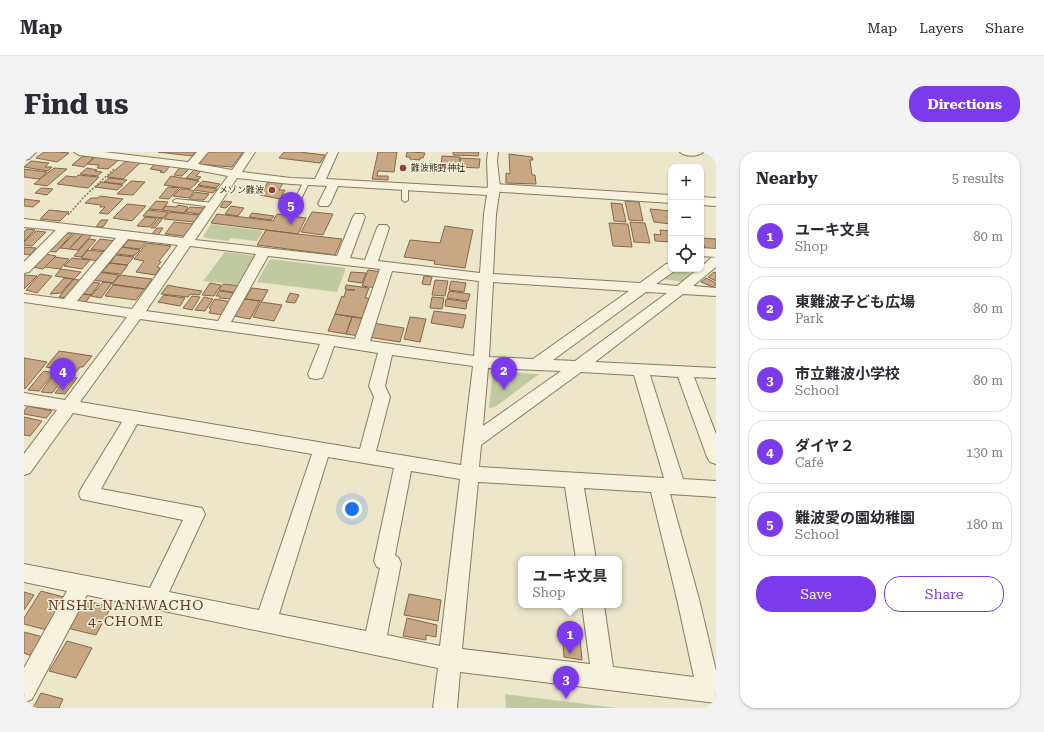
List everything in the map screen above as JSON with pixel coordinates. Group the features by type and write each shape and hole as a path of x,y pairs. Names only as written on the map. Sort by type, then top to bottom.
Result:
{"street":[{"path":"24,156 29,152"},
{"path":"79,152 191,166 235,174 318,182 668,199"},
{"path":"191,166 203,152"},
{"path":"24,468 187,243 250,152"},
{"path":"318,182 333,152"},
{"path":"445,708 481,362 486,278 494,190 492,161 493,152"},
{"path":"685,152 698,152"},
{"path":"324,204 334,182"},
{"path":"704,201 716,202"},
{"path":"342,261 359,218"},
{"path":"24,223 486,278 716,292"},
{"path":"24,269 61,227"},
{"path":"370,265 383,228"},
{"path":"67,304 125,235"},
{"path":"222,326 264,252"},
{"path":"704,252 716,253"},
{"path":"473,442 578,366 680,290 716,261"},
{"path":"361,345 387,267"},
{"path":"537,364 668,269"},
{"path":"24,298 481,362 716,373"},
{"path":"316,374 329,341"},
{"path":"366,457 382,397 377,386 386,349"},
{"path":"24,573 450,660 713,691 688,599 667,486 640,369"},
{"path":"684,371 716,457"},
{"path":"24,399 470,474 716,489"},
{"path":"134,418 88,494 195,514 155,600"},
{"path":"266,622 322,449"},
{"path":"374,644 391,563 384,561 404,463"},
{"path":"573,480 586,556"},
{"path":"24,692 82,585"},
{"path":"593,608 603,677"}],"lane":[{"path":"297,201 307,181"},
{"path":"405,186 405,200"},
{"path":"176,201 213,205"}],"path":[{"path":"61,227 85,196 126,158"}],"green space":[{"path":"211,224 263,231 257,241 231,238 228,241 206,238 203,236"},
{"path":"225,252 257,256 241,285 203,281"},
{"path":"270,259 346,268 337,292 257,282"},
{"path":"671,272 687,272 693,275 685,282 662,279"},
{"path":"493,372 539,374 495,407 489,408"},
{"path":"505,694 617,708 506,708"}],"building":[{"path":"44,152 69,153 57,162 36,158"},
{"path":"158,152 195,152 192,156"},
{"path":"207,152 243,152 232,167 197,164"},
{"path":"284,152 325,155 320,163 279,158"},
{"path":"378,152 397,152 394,172 378,171 377,176 388,176 388,180 372,179"},
{"path":"407,152 425,153 423,158 420,158 420,160 406,157"},
{"path":"453,152 479,152 478,156 453,155"},
{"path":"509,154 532,157 533,160 530,160 532,175 535,175 536,184 506,183 506,173 510,174"},
{"path":"83,156 94,157 84,167 72,165"},
{"path":"96,156 120,159 108,169 97,168 99,165 87,164"},
{"path":"442,156 460,157 459,168 441,167"},
{"path":"460,158 480,159 479,168 459,167"},
{"path":"31,161 49,163 45,167 52,167 48,171 24,167"},
{"path":"126,161 140,163 123,179 107,177"},
{"path":"156,163 171,165 164,173 160,172 162,171 150,169"},
{"path":"180,167 190,168 182,176 174,175"},
{"path":"54,168 67,169 47,186 34,184"},
{"path":"87,168 102,172 97,176 80,174"},
{"path":"24,169 47,172 39,179 31,178 24,177"},
{"path":"195,169 202,170 196,176 201,177 198,180 186,178"},
{"path":"78,175 99,177 88,188 57,184 66,176 76,177"},
{"path":"171,176 199,181 190,189 164,185"},
{"path":"109,178 127,180 122,184 104,182"},
{"path":"131,181 145,182 133,195 117,194"},
{"path":"203,181 220,184 216,188 198,185"},
{"path":"102,182 123,185 117,190 95,187"},
{"name":"メゾン難波","path":"268,182 283,183 279,190 285,190 280,199 260,195"},
{"path":"198,186 217,189 213,193 194,190"},
{"path":"168,187 179,188 169,199 159,198"},
{"path":"41,188 53,189 47,195 35,193"},
{"path":"180,189 194,191 189,198 173,196"},
{"path":"195,192 209,194 204,200 189,200"},
{"path":"100,196 123,199 108,214 99,213 105,207 85,203 91,198 98,198"},
{"path":"24,199 40,201 33,207 24,206"},
{"path":"156,201 168,202 162,210 149,209"},
{"path":"224,201 232,202 226,208 220,207"},
{"path":"625,201 639,202 643,221 629,220"},
{"path":"611,203 622,204 626,222 614,221"},
{"path":"127,204 146,206 132,221 113,218"},
{"path":"178,205 188,207 184,213 162,210 166,206 176,207"},
{"path":"231,206 244,208 238,216 225,214"},
{"path":"190,207 204,208 199,214 185,212"},
{"path":"650,209 668,211 668,224 654,222"},
{"path":"49,210 69,212 60,221 40,219"},
{"path":"148,210 168,212 163,218 143,216"},
{"path":"169,212 199,215 194,222 164,219"},
{"path":"312,212 333,214 323,235 301,232"},
{"path":"252,213 274,216 271,220 249,217"},
{"path":"217,214 273,221 277,214 306,218 298,234 211,223"},
{"path":"145,217 157,218 150,227 137,226"},
{"path":"159,218 163,218 155,228 151,228"},
{"path":"101,220 108,220 103,227 96,227"},
{"path":"174,222 193,224 184,236 165,234"},
{"path":"630,222 645,223 650,243 634,242"},
{"path":"609,223 628,224 632,247 613,246"},
{"path":"445,226 473,230 465,268 434,264 435,261 404,257 410,240 440,243"},
{"path":"157,228 163,228 158,235 152,234"},
{"path":"27,229 35,230 24,241 24,232"},
{"path":"266,230 342,239 335,255 257,245"},
{"path":"660,230 668,231 668,242 655,241 654,234 661,235"},
{"path":"36,231 46,232 32,246 24,245 24,242"},
{"path":"73,233 56,252 48,251 64,234"},
{"path":"75,233 83,234 69,249 60,248"},
{"path":"83,234 92,235 78,250 69,249"},
{"path":"704,238 716,239 716,249 705,248"},
{"path":"89,239 96,240 81,257 74,256"},
{"path":"100,239 116,241 107,251 91,249"},
{"path":"128,240 146,242 140,249 123,247"},
{"path":"147,243 171,246 159,261 161,262 157,267 160,268 155,275 136,272 144,261 134,259"},
{"path":"24,247 36,248 30,255 24,254"},
{"path":"122,247 140,250 134,256 116,254"},
{"path":"88,250 105,252 98,261 81,258"},
{"path":"45,254 56,256 43,269 32,267"},
{"path":"116,255 134,257 127,265 110,263"},
{"path":"55,257 69,259 60,269 45,267"},
{"path":"72,258 90,260 82,269 64,266"},
{"path":"110,263 128,265 121,274 102,272"},
{"path":"61,269 81,272 74,279 55,276"},
{"path":"368,270 383,272 377,288 362,286"},
{"path":"99,272 119,275 113,283 93,280"},
{"path":"351,272 366,273 362,283 348,281"},
{"path":"714,272 716,273 716,281 708,277"},
{"path":"40,274 52,276 37,293 26,290"},
{"path":"24,275 37,276 24,289"},
{"path":"120,275 152,279 145,289 112,284"},
{"path":"424,276 432,277 430,285 422,284"},
{"path":"64,278 73,279 61,293 50,294"},
{"path":"706,278 716,283 716,285 713,287 701,282"},
{"path":"74,279 83,281 68,298 59,297"},
{"path":"435,280 448,281 445,296 432,295"},
{"path":"451,281 466,283 464,292 449,290"},
{"path":"90,282 100,283 91,295 80,293"},
{"path":"103,282 112,283 101,298 91,296"},
{"path":"210,283 221,285 214,296 202,295"},
{"path":"223,284 242,286 238,293 219,290"},
{"path":"113,285 144,289 136,300 105,296"},
{"path":"168,285 202,291 199,295 190,294 188,297 161,294"},
{"path":"346,285 369,288 365,298 369,298 362,318 335,314 346,290 355,290 345,289"},
{"path":"252,288 268,290 262,301 245,299"},
{"path":"219,291 235,293 231,299 219,298 220,296 216,296"},
{"path":"449,291 470,294 468,301 447,298"},
{"path":"290,293 299,295 295,303 286,302"},
{"path":"80,294 91,295 85,303 74,301"},
{"path":"164,295 185,298 180,306 158,302"},
{"path":"192,296 200,297 192,310 183,308"},
{"path":"204,297 213,299 205,311 195,310"},
{"path":"432,297 444,298 442,309 430,308"},
{"path":"215,299 231,302 223,315 209,313 211,309 209,308"},
{"path":"244,299 260,301 250,319 234,316"},
{"path":"446,299 467,302 466,309 445,306"},
{"path":"261,302 282,305 274,321 253,317"},
{"path":"434,311 466,315 463,328 431,323"},
{"path":"335,314 352,317 346,334 328,331"},
{"path":"352,317 367,319 360,336 346,334"},
{"path":"410,317 426,319 420,342 404,339"},
{"path":"373,323 404,328 400,342 368,337"},
{"path":"59,351 92,356 83,367 80,367 76,372 46,367"},
{"path":"24,358 47,362 25,389 24,388"},
{"path":"44,371 54,373 39,391 28,390 41,374"},
{"path":"55,373 65,375 62,378 64,378 52,393 41,392"},
{"path":"67,376 77,378 65,394 55,393"},
{"path":"28,406 52,411 46,418 24,414 24,411"},
{"path":"24,417 42,421 30,436 24,435"},
{"path":"41,591 67,598 47,630 24,624 24,618"},
{"path":"24,592 34,595 24,610"},
{"path":"409,594 441,600 438,621 404,615"},
{"path":"84,600 111,607 96,635 67,628"},
{"path":"407,618 437,625 436,637 426,635 426,640 403,636"},
{"path":"562,626 579,628 582,660 564,657"},
{"path":"24,632 43,637 32,656 24,653"},
{"path":"67,641 92,648 76,678 49,671"},
{"path":"41,693 63,699 59,708 33,708"}],"place":[{"name":"難波熊野神社","path":"403,168"},
{"name":"メゾン難波","path":"272,190"},
{"name":"難波愛の園幼稚園","path":"291,225"},
{"name":"東難波子ども広場","path":"504,390"},
{"name":"ダイヤ２","path":"63,391"},
{"name":"ユーキ文具","path":"570,654"},
{"name":"市立難波小学校","path":"566,699"}],"district":[{"name":"NISHI-NANIWACHO 4-CHOME","path":"126,614"}]}
